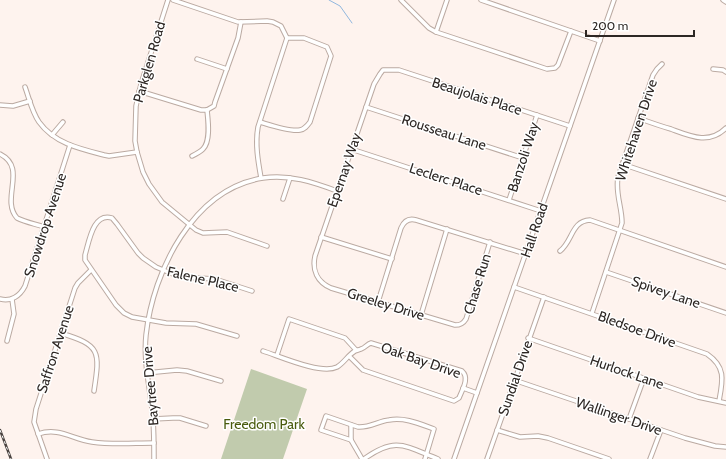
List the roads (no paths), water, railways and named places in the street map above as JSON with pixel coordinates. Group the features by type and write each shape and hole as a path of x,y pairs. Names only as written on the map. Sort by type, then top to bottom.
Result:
{"street":[{"name":"Parkglen Road","path":"168,0 139,91 136,106 135,119 137,152 143,172 157,196 169,209 203,233 224,232 267,246"},
{"path":"173,0 200,10 241,22 273,22 281,26 288,38 260,122 256,139 261,178"},
{"path":"401,0 429,28 436,32 547,69 555,68 558,65 571,31"},
{"path":"436,32 447,0"},
{"path":"481,0 600,41"},
{"path":"498,5 499,0"},
{"name":"Hall Road","path":"454,459 614,0"},
{"path":"139,91 201,110 207,110 214,106 238,38 241,22"},
{"path":"260,122 279,128 296,130 306,127 310,122 329,66 331,56 327,47 304,38 288,38"},
{"path":"197,59 227,69"},
{"name":"Whitehaven Drive","path":"592,313 620,229 622,210 617,183 622,164 653,75 662,64"},
{"path":"713,69 723,70 726,72"},
{"name":"Beaujolais Place","path":"384,70 399,70 570,126"},
{"name":"Epernay Way","path":"315,273 314,261 321,237 374,84 384,70"},
{"path":"25,87 39,122 52,135 60,140 70,145 104,156 137,152"},
{"path":"0,104 12,106 30,101"},
{"name":"Rousseau Lane","path":"366,107 523,158"},
{"path":"192,156 204,148 206,144 209,125 207,110"},
{"name":"Banzoli Way","path":"509,200 537,115"},
{"path":"638,118 699,138 710,138 726,128"},
{"path":"52,135 63,122"},
{"name":"Snowdrop Avenue","path":"12,299 20,294 25,286 70,145"},
{"name":"Leclerc Place","path":"351,149 541,210"},
{"path":"0,154 6,158 10,165 8,179"},
{"path":"622,164 726,199"},
{"name":"Baytree Drive","path":"154,459 153,420 146,373 148,320 155,290 163,270 180,237 206,206 219,196 237,186 261,178 290,178 311,182 337,191"},
{"path":"283,199 290,178"},
{"path":"8,208 16,217 44,227"},
{"name":"Falene Place","path":"91,270 85,260 85,255 94,226 98,220 106,217 112,218 143,258 150,264 172,274 187,278 215,279 252,291"},
{"path":"378,302 401,228 407,220 413,219 526,254"},
{"path":"560,251 566,246 575,227 587,220 620,229 726,266"},
{"path":"421,315 447,229"},
{"path":"321,237 392,259"},
{"name":"Chase Run","path":"462,324 467,316 490,242"},
{"path":"91,270 120,310 132,317 166,323 196,324 237,336"},
{"name":"Saffron Avenue","path":"47,459 34,422 35,414 75,288 91,270"},
{"name":"Spivey Lane","path":"606,272 726,313"},
{"name":"Greeley Drive","path":"315,273 319,280 327,286 455,325 462,324"},
{"name":"Bledsoe Drive","path":"514,287 592,313 707,354 716,359 721,367 723,375 719,402"},
{"name":"Sundial Drive","path":"487,459 528,338 544,297"},
{"path":"0,299 12,299 14,314 7,341"},
{"path":"277,356 289,319 345,338 356,350"},
{"path":"60,333 84,341 91,346 96,353 98,362 94,391"},
{"name":"Hurlock Lane","path":"528,338 698,397 726,403"},
{"name":"Oak Bay Drive","path":"263,351 312,368 330,369 337,367 356,350 361,349 371,343 462,371 466,377 463,388 477,393"},
{"path":"349,356 363,370 450,401 458,400 463,388"},
{"path":"146,373 177,370 187,371 222,381"},
{"path":"629,419 644,378"},
{"name":"Wallinger Drive","path":"514,380 661,430 699,442 726,447"},
{"path":"351,440 321,430 326,416 351,425 363,427 389,420 405,419 434,429 424,459"},
{"path":"153,420 180,418 206,426"},
{"path":"351,425 351,440 363,459 382,447 398,444 438,459"},
{"path":"497,430 520,437 538,436 548,438 609,459"},
{"path":"650,459 661,430"},
{"path":"38,434 51,431 91,441 111,444 154,443"}],"waterway":[{"path":"329,0 340,6 352,23"}],"railway":[{"path":"0,430 11,459"}],"park label":[{"name":"Freedom Park","path":"264,424"}]}
